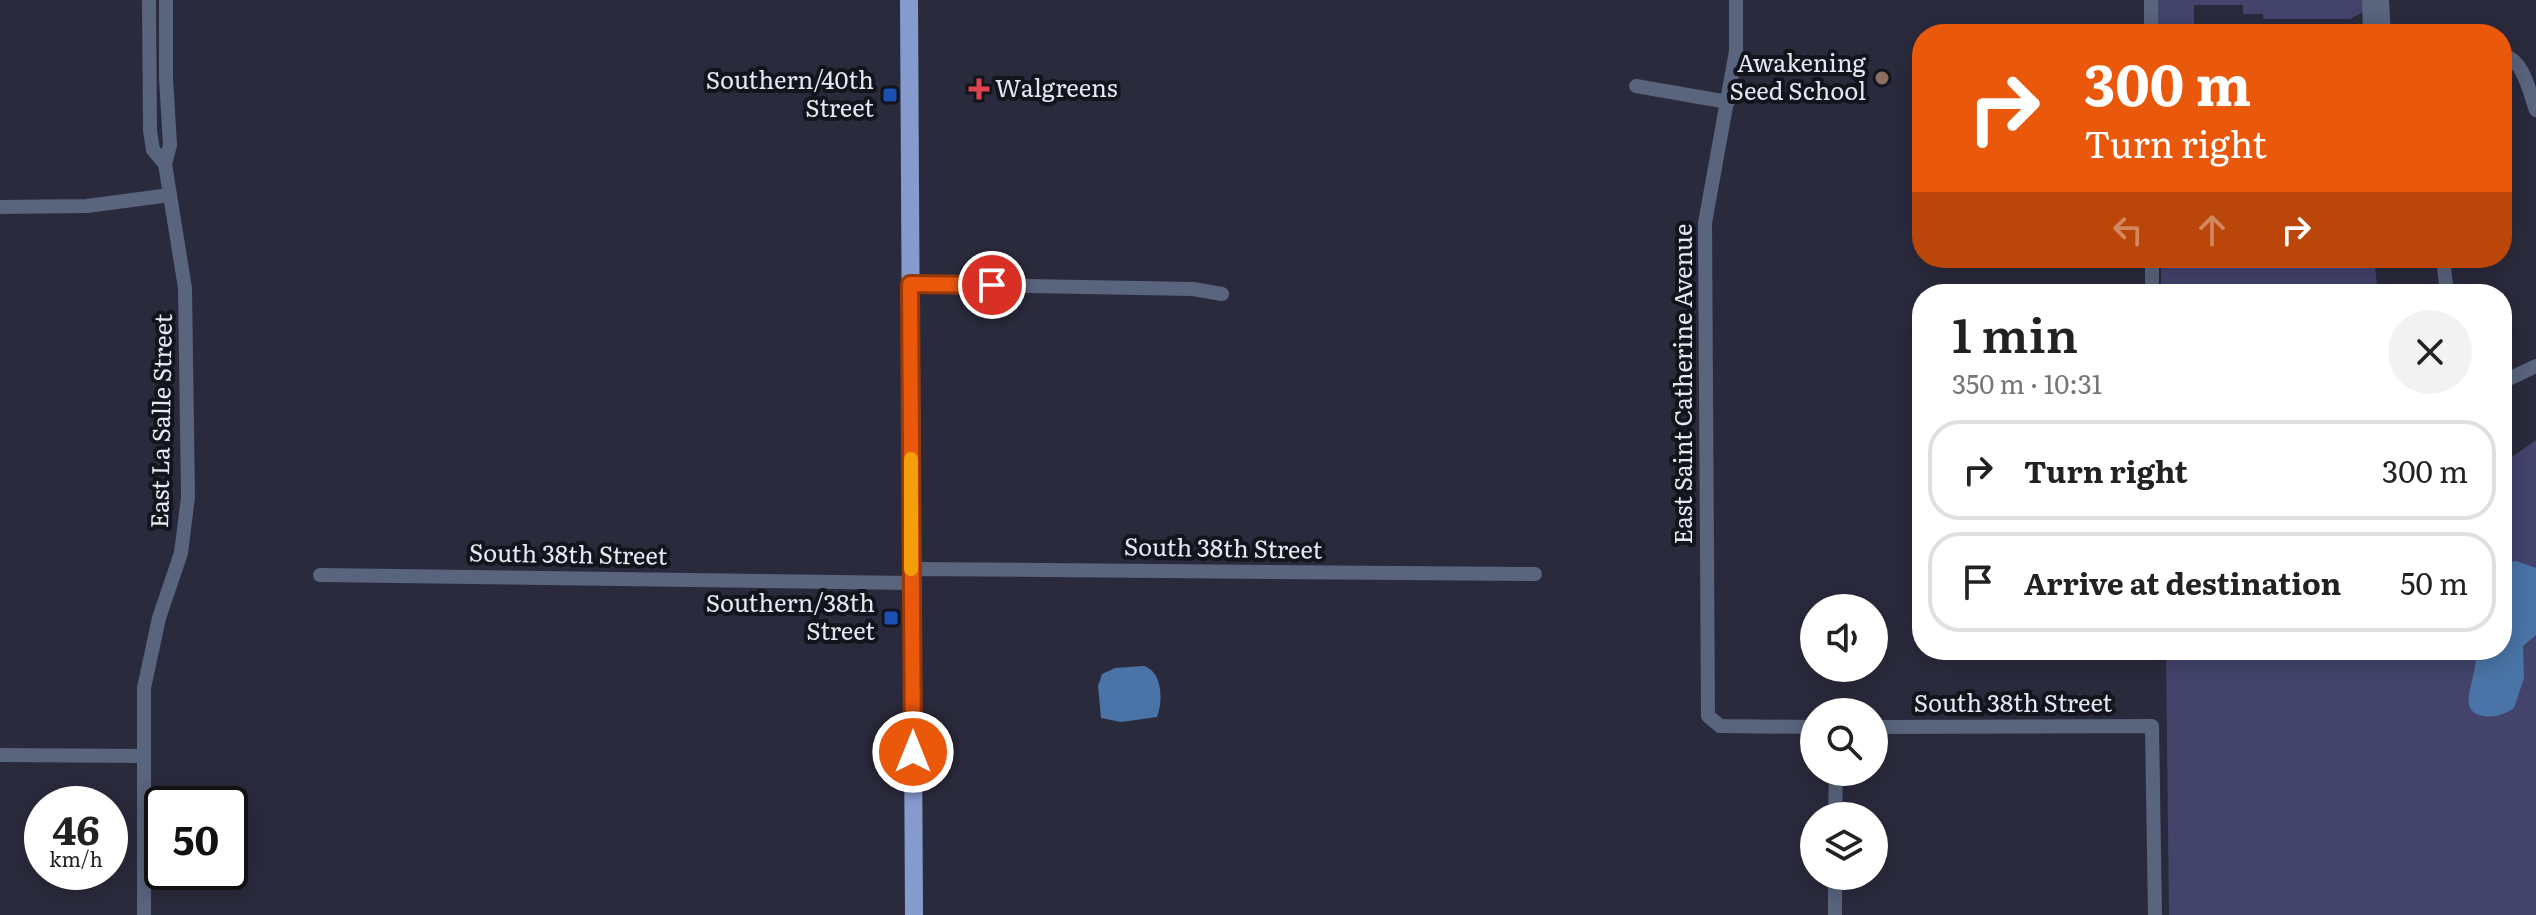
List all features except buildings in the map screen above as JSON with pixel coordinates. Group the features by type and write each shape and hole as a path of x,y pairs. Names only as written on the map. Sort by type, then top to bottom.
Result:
{"main road":[{"path":"909,0 914,915"}],"street":[{"name":"East La Salle Street","path":"149,0 150,130 153,150 165,164"},
{"name":"East La Salle Street","path":"144,915 144,688 159,618 181,553 188,497 185,288 165,164 170,145 166,0"},
{"name":"East Saint Catherine Avenue","path":"1736,0 1736,51 1705,223 1708,716 1711,723 1720,726 1800,727"},
{"path":"2151,0 2151,24"},
{"path":"2369,0 2378,24"},
{"path":"2373,24 2382,0"},
{"path":"2512,60 2519,65 2536,110"},
{"path":"1636,86 1728,102"},
{"path":"0,207 87,206 170,195"},
{"path":"910,284 1193,289 1222,294"},
{"path":"2512,377 2536,366"},
{"name":"South 38th Street","path":"320,575 1535,574"},
{"name":"South 38th Street","path":"1888,727 2152,726 2155,915"},
{"path":"0,755 142,756"},
{"path":"1835,890 1835,915"}],"shaded area":[{"path":"2157,0 2386,0 2350,19 2263,19 2263,14 2243,14 2243,5 2194,5 2194,24 2158,24"},
{"path":"2161,268 2375,268 2377,284 2161,284"},
{"path":"2536,440 2536,915 2169,915 2166,660 2512,660 2512,457"}],"water":[{"path":"2512,562 2536,568 2536,635 2523,646 2524,678 2514,708 2500,715 2484,716 2474,713 2470,707 2476,660 2512,660"},
{"path":"1144,666 1155,674 1160,688 1157,717 1121,722 1101,718 1098,686 1102,674 1115,668"}],"slow traffic":[{"path":"911,459 911,569"}],"place":[{"name":"Awakening Seed School","path":"1882,78"},
{"name":"Walgreens","path":"979,89"},
{"name":"Southern/40th Street","path":"890,95"},
{"name":"Southern/38th Street","path":"891,618"}],"route":[{"path":"913,752 910,284 992,285"}]}
